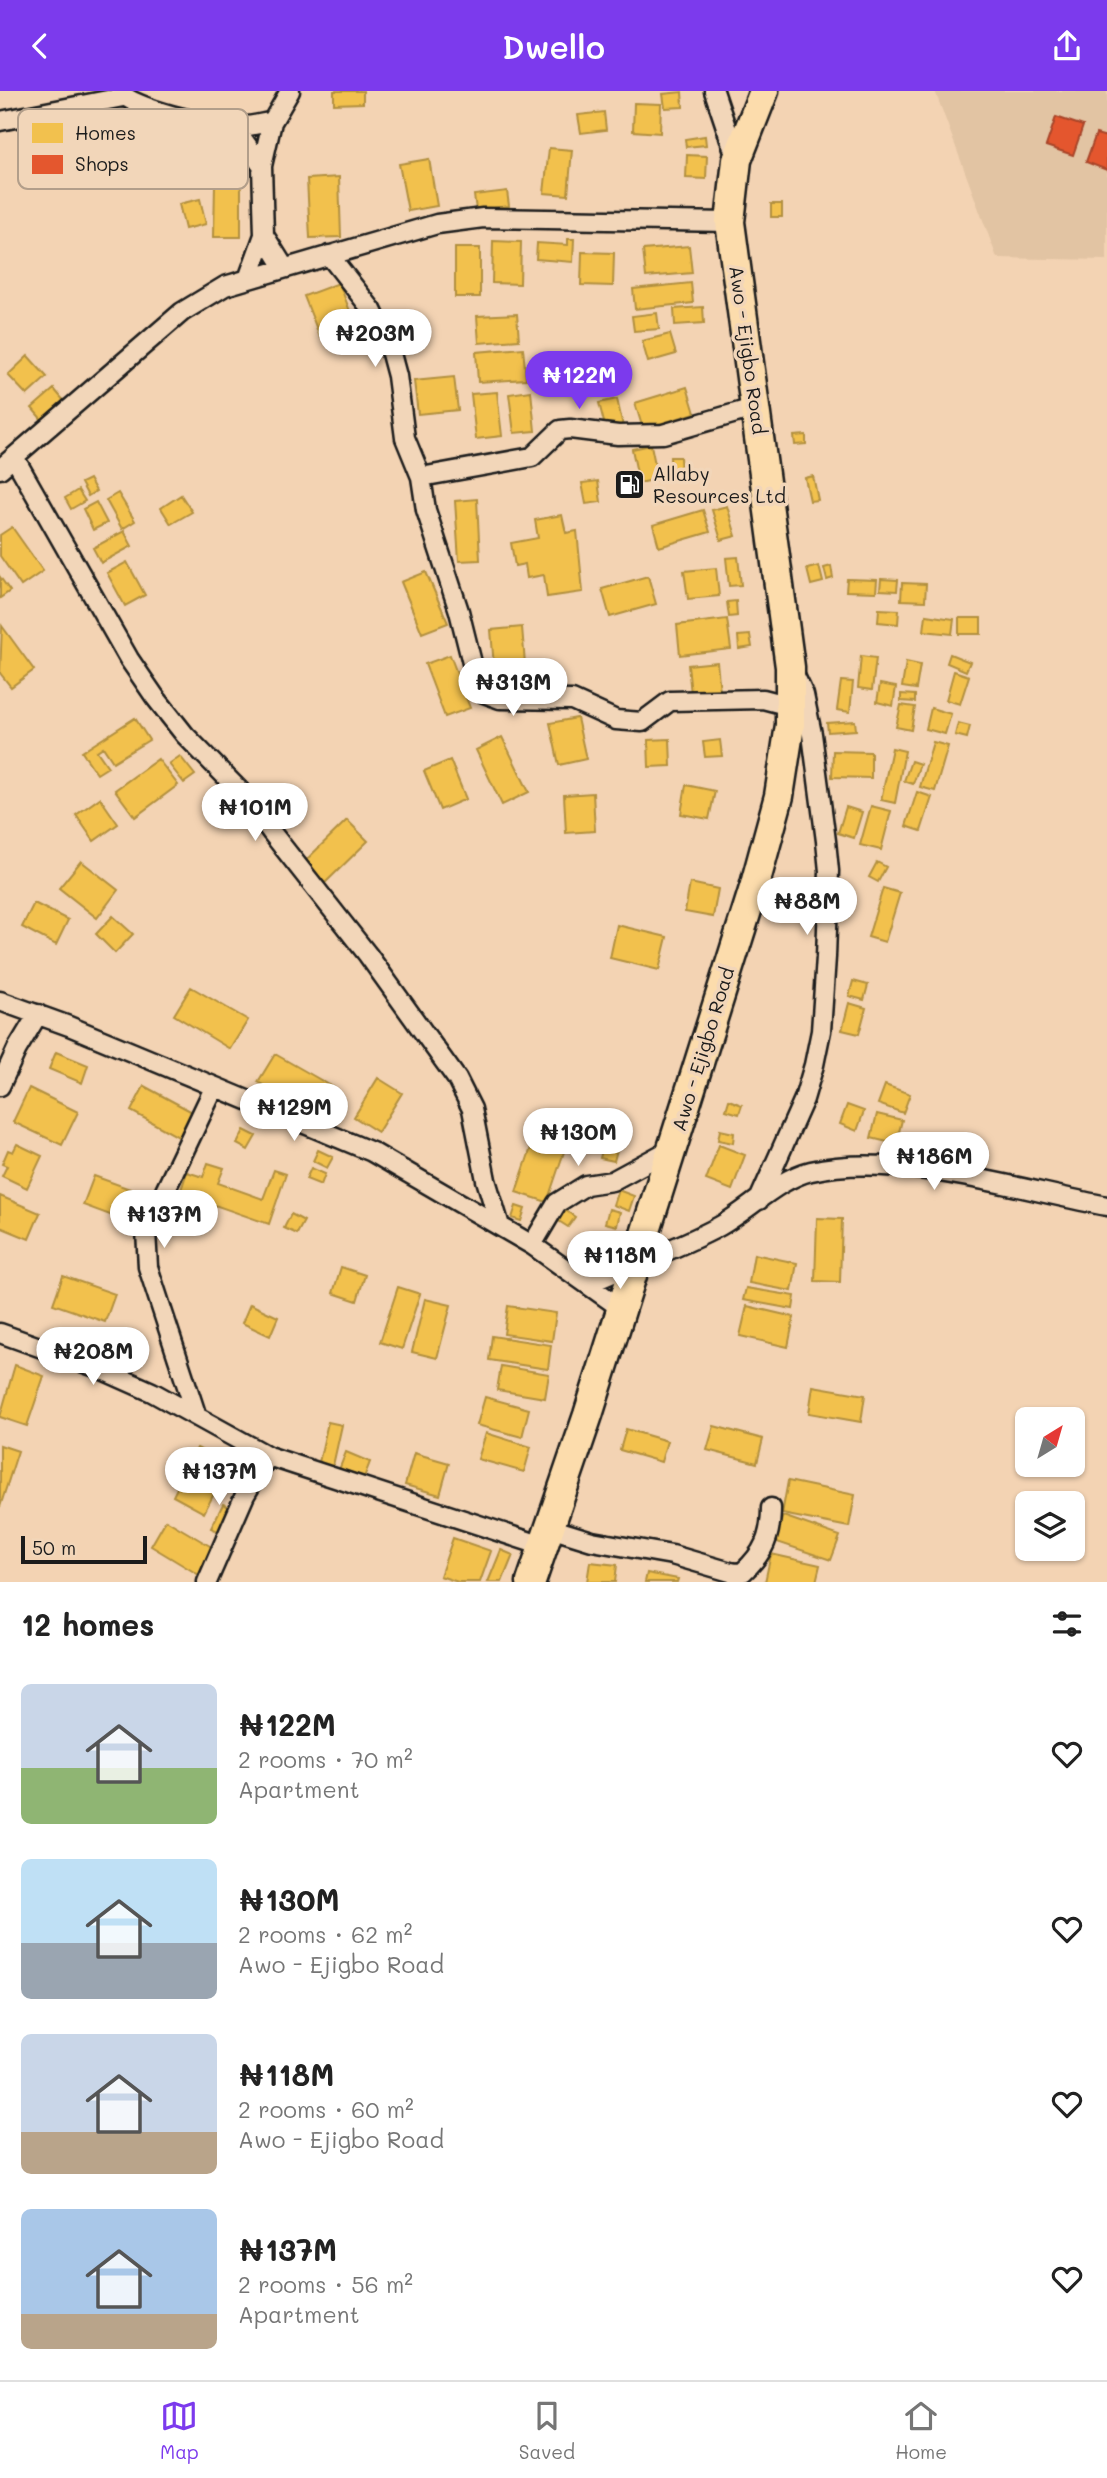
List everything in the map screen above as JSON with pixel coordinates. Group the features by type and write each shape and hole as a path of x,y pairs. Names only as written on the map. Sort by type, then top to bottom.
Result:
{"main road":[{"name":"Awo - Ejigbo Road","path":"531,1582 673,1148 779,796 790,706 790,667 730,222 737,160 764,91"}],"street":[{"path":"248,279 264,235 262,166 272,122 290,91"},
{"path":"714,91 737,160"},
{"path":"54,109 122,94 151,109"},
{"path":"0,121 18,117"},
{"path":"248,125 272,122"},
{"path":"248,146 262,166"},
{"path":"0,469 182,312 225,286 437,224 483,218 730,222"},
{"path":"264,235 284,267"},
{"path":"329,255 372,310 389,346 397,376 405,438 421,477 433,536 459,611 478,687 484,693 500,699 572,700 616,720 642,722 670,701 763,699 790,706"},
{"path":"421,477 532,457 560,430 618,435 663,434 757,407"},
{"path":"14,457 129,659 155,697 186,735 247,798 368,955 457,1079 472,1109 486,1180 500,1226"},
{"path":"759,1201 804,1099 814,1065 821,1031 826,957 829,871 824,828 804,695 790,667"},
{"path":"0,1001 38,1014 372,1152 532,1245 622,1309"},
{"path":"0,1086 17,1049 38,1014"},
{"path":"197,1417 144,1248 151,1218 214,1088"},
{"path":"532,1245 556,1203 586,1185 612,1181 673,1148"},
{"path":"588,1284 718,1227 794,1177 812,1171 895,1167 960,1176 1107,1206"},
{"path":"0,1333 98,1368 268,1456 546,1537 592,1541 672,1555 734,1573 743,1572 764,1547 771,1532 771,1509"},
{"path":"207,1582 246,1495 268,1456"}],"shaded area":[{"path":"935,91 1107,91 1107,260 997,258"}],"building: Homes":[{"path":"334,91 363,91 363,103 334,104"},
{"path":"682,92 683,107 665,108 663,94"},
{"path":"634,103 661,104 660,133 633,131"},
{"path":"604,112 606,130 581,133 578,115"},
{"path":"705,136 706,145 686,147 685,139"},
{"path":"549,148 572,150 568,195 544,193"},
{"path":"687,155 707,156 706,179 686,178"},
{"path":"429,159 437,206 408,211 399,164"},
{"path":"339,177 341,237 310,238 307,179"},
{"path":"215,189 241,189 241,237 214,237"},
{"path":"507,191 509,206 476,210 474,195"},
{"path":"200,199 206,224 185,229 179,204"},
{"path":"771,204 782,204 782,217 771,217"},
{"path":"568,239 574,239 573,262 536,259 537,243 568,245"},
{"path":"493,241 521,242 520,284 492,283"},
{"path":"689,246 692,273 646,277 643,250"},
{"path":"455,248 480,248 480,297 455,297"},
{"path":"582,252 614,253 613,286 581,285"},
{"path":"339,283 355,324 320,337 304,296"},
{"path":"691,283 693,303 635,309 633,289"},
{"path":"703,307 704,323 675,325 674,309"},
{"path":"657,313 659,329 634,331 632,316"},
{"path":"517,314 519,340 479,343 477,316"},
{"path":"670,334 676,354 648,362 642,341"},
{"path":"523,348 526,379 478,382 476,352"},
{"path":"28,356 47,377 27,395 8,375"},
{"path":"454,377 458,410 418,414 414,381"},
{"path":"687,387 695,413 643,429 635,403"},
{"path":"54,389 65,402 43,421 32,408"},
{"path":"531,391 535,431 514,433 509,394"},
{"path":"497,392 502,436 476,439 471,394"},
{"path":"617,399 623,426 606,430 599,403"},
{"path":"806,435 806,444 795,445 794,436"},
{"path":"651,445 658,479 639,483 632,449"},
{"path":"670,457 680,457 681,475 671,475"},
{"path":"813,476 818,500 810,501 805,478"},
{"path":"89,479 96,491 88,496 81,483"},
{"path":"598,481 601,502 586,504 582,483"},
{"path":"78,490 85,501 71,509 65,498"},
{"path":"118,493 135,521 122,529 106,500"},
{"path":"181,495 192,512 171,524 161,508"},
{"path":"477,499 480,560 459,561 455,501"},
{"path":"96,502 107,523 93,530 83,509"},
{"path":"727,506 736,536 721,540 712,510"},
{"path":"703,510 710,532 659,547 653,525"},
{"path":"562,515 566,533 577,531 583,592 547,597 544,575 527,578 525,564 515,566 511,543 538,538 535,520"},
{"path":"12,527 43,571 21,586 0,556 0,535"},
{"path":"124,531 132,546 101,563 93,548"},
{"path":"738,557 741,585 729,586 726,558"},
{"path":"127,562 145,595 125,606 107,573"},
{"path":"819,566 823,582 811,585 807,569"},
{"path":"831,566 833,578 827,580 824,568"},
{"path":"716,568 719,596 688,599 684,571"},
{"path":"426,572 448,623 422,633 401,582"},
{"path":"648,576 656,604 610,617 602,589"},
{"path":"0,577 10,591 0,598"},
{"path":"847,579 877,580 876,592 846,591"},
{"path":"881,579 898,580 897,591 880,590"},
{"path":"902,583 926,584 925,601 901,600"},
{"path":"736,601 737,616 729,617 727,602"},
{"path":"879,609 899,610 898,624 878,622"},
{"path":"926,615 954,619 952,634 924,631"},
{"path":"959,618 981,618 981,634 959,634"},
{"path":"727,619 731,649 680,655 677,625"},
{"path":"2,626 34,670 11,687 0,673"},
{"path":"522,627 526,676 495,679 491,630"},
{"path":"750,635 752,647 739,649 738,636"},
{"path":"950,654 970,662 966,671 947,663"},
{"path":"450,655 470,708 445,717 425,664"},
{"path":"861,656 876,658 872,690 858,688"},
{"path":"717,662 720,691 691,694 688,665"},
{"path":"906,662 920,665 916,689 902,687"},
{"path":"954,671 969,676 960,704 946,700"},
{"path":"841,681 853,682 850,712 837,710"},
{"path":"880,684 896,687 893,706 877,702"},
{"path":"901,694 915,695 915,702 901,701"},
{"path":"901,705 915,707 911,730 896,727"},
{"path":"931,708 951,714 945,734 926,729"},
{"path":"135,718 149,740 113,762 103,747 97,751 108,767 97,774 82,752"},
{"path":"577,718 586,759 559,765 550,723"},
{"path":"855,721 856,730 828,732 827,723"},
{"path":"958,723 970,726 967,738 955,735"},
{"path":"502,737 529,792 502,805 476,750"},
{"path":"670,739 671,766 649,767 648,740"},
{"path":"720,740 722,756 705,757 703,742"},
{"path":"933,742 948,746 935,791 920,787"},
{"path":"892,748 905,751 895,803 881,800"},
{"path":"833,751 871,752 871,778 832,777"},
{"path":"180,756 195,775 184,783 169,764"},
{"path":"158,759 178,785 135,817 115,790"},
{"path":"450,760 466,799 440,810 424,771"},
{"path":"911,761 920,764 913,784 904,781"},
{"path":"686,785 715,791 709,819 681,814"},
{"path":"917,792 932,797 921,831 906,826"},
{"path":"593,793 595,831 566,833 564,795"},
{"path":"100,798 118,824 94,841 76,815"},
{"path":"871,806 891,811 881,850 860,845"},
{"path":"846,807 862,812 854,838 838,833"},
{"path":"347,820 368,841 325,883 304,862"},
{"path":"81,861 118,890 97,918 59,888"},
{"path":"877,862 886,867 878,882 869,877"},
{"path":"690,883 718,889 713,917 685,912"},
{"path":"883,888 900,893 885,942 868,937"},
{"path":"34,903 68,920 56,945 22,927"},
{"path":"113,916 133,934 115,953 96,934"},
{"path":"617,925 667,937 659,970 610,958"},
{"path":"853,981 868,985 864,1000 849,996"},
{"path":"191,987 248,1020 230,1049 174,1015"},
{"path":"849,1003 866,1008 859,1034 842,1030"},
{"path":"56,1052 88,1065 82,1083 49,1069"},
{"path":"275,1054 333,1087 316,1116 258,1082"},
{"path":"378,1078 402,1093 378,1132 354,1117"},
{"path":"885,1085 910,1094 903,1113 878,1104"},
{"path":"144,1086 196,1114 182,1139 131,1111"},
{"path":"29,1088 78,1112 62,1145 13,1122"},
{"path":"729,1100 742,1105 739,1114 726,1110"},
{"path":"847,1105 864,1111 857,1131 840,1124"},
{"path":"877,1114 902,1120 896,1144 871,1138"},
{"path":"244,1130 256,1136 248,1150 237,1144"},
{"path":"537,1130 568,1140 547,1202 516,1192"},
{"path":"720,1130 734,1133 733,1143 718,1140"},
{"path":"17,1144 42,1156 27,1188 2,1176 7,1166 2,1164 8,1150 13,1152"},
{"path":"719,1145 745,1155 732,1190 706,1180"},
{"path":"603,1147 617,1150 614,1161 600,1158"},
{"path":"318,1150 333,1157 327,1168 313,1161"},
{"path":"208,1163 224,1168 218,1183 263,1199 274,1170 286,1174 269,1224 180,1193 187,1172 203,1177"},
{"path":"311,1168 325,1174 321,1185 306,1179"},
{"path":"94,1176 147,1195 137,1225 83,1205"},
{"path":"618,1190 634,1196 629,1211 613,1205"},
{"path":"0,1196 40,1213 29,1239 0,1227"},
{"path":"516,1206 525,1209 521,1221 512,1218"},
{"path":"561,1207 575,1217 568,1227 554,1218"},
{"path":"609,1209 620,1212 617,1226 605,1223"},
{"path":"291,1214 304,1221 297,1234 284,1228"},
{"path":"817,1218 842,1219 840,1282 815,1281"},
{"path":"754,1254 797,1263 792,1291 749,1283"},
{"path":"341,1267 365,1275 357,1301 333,1293"},
{"path":"63,1276 115,1294 105,1322 53,1304"},
{"path":"398,1287 420,1294 402,1349 380,1342"},
{"path":"746,1288 795,1296 793,1309 743,1300"},
{"path":"425,1299 451,1305 437,1358 412,1352"},
{"path":"250,1304 278,1317 270,1336 242,1323"},
{"path":"508,1306 556,1313 552,1341 504,1334"},
{"path":"747,1306 794,1317 788,1347 740,1336"},
{"path":"492,1336 551,1345 548,1369 489,1360"},
{"path":"15,1365 44,1376 27,1426 0,1417"},
{"path":"501,1366 549,1374 545,1398 497,1390"},
{"path":"813,1386 865,1395 861,1422 809,1413"},
{"path":"485,1397 529,1409 522,1437 477,1425"},
{"path":"328,1422 342,1425 332,1470 318,1467"},
{"path":"714,1426 763,1439 757,1463 707,1450"},
{"path":"626,1429 667,1441 661,1462 620,1450"},
{"path":"486,1433 531,1447 524,1472 478,1459"},
{"path":"0,1445 18,1451 0,1507"},
{"path":"197,1448 229,1465 204,1513 173,1496"},
{"path":"346,1452 370,1462 363,1480 339,1470"},
{"path":"414,1453 449,1463 440,1495 405,1485"},
{"path":"788,1481 855,1495 849,1527 782,1514"},
{"path":"223,1504 236,1510 224,1534 211,1528"},
{"path":"783,1516 840,1536 831,1560 774,1541"},
{"path":"166,1520 215,1549 199,1575 151,1546"},
{"path":"453,1538 491,1551 480,1582 458,1582 440,1576"},
{"path":"501,1550 513,1555 502,1582 488,1582"},
{"path":"771,1554 820,1565 816,1582 765,1582"},
{"path":"590,1562 617,1565 615,1582 587,1582"},
{"path":"647,1573 678,1579 677,1582 645,1582"}],"building: Shops":[{"path":"1056,117 1083,126 1073,155 1046,146"},
{"path":"1096,134 1107,137 1107,170 1086,162"}],"place":[{"name":"Allaby Resources Ltd","path":"630,485"}]}
